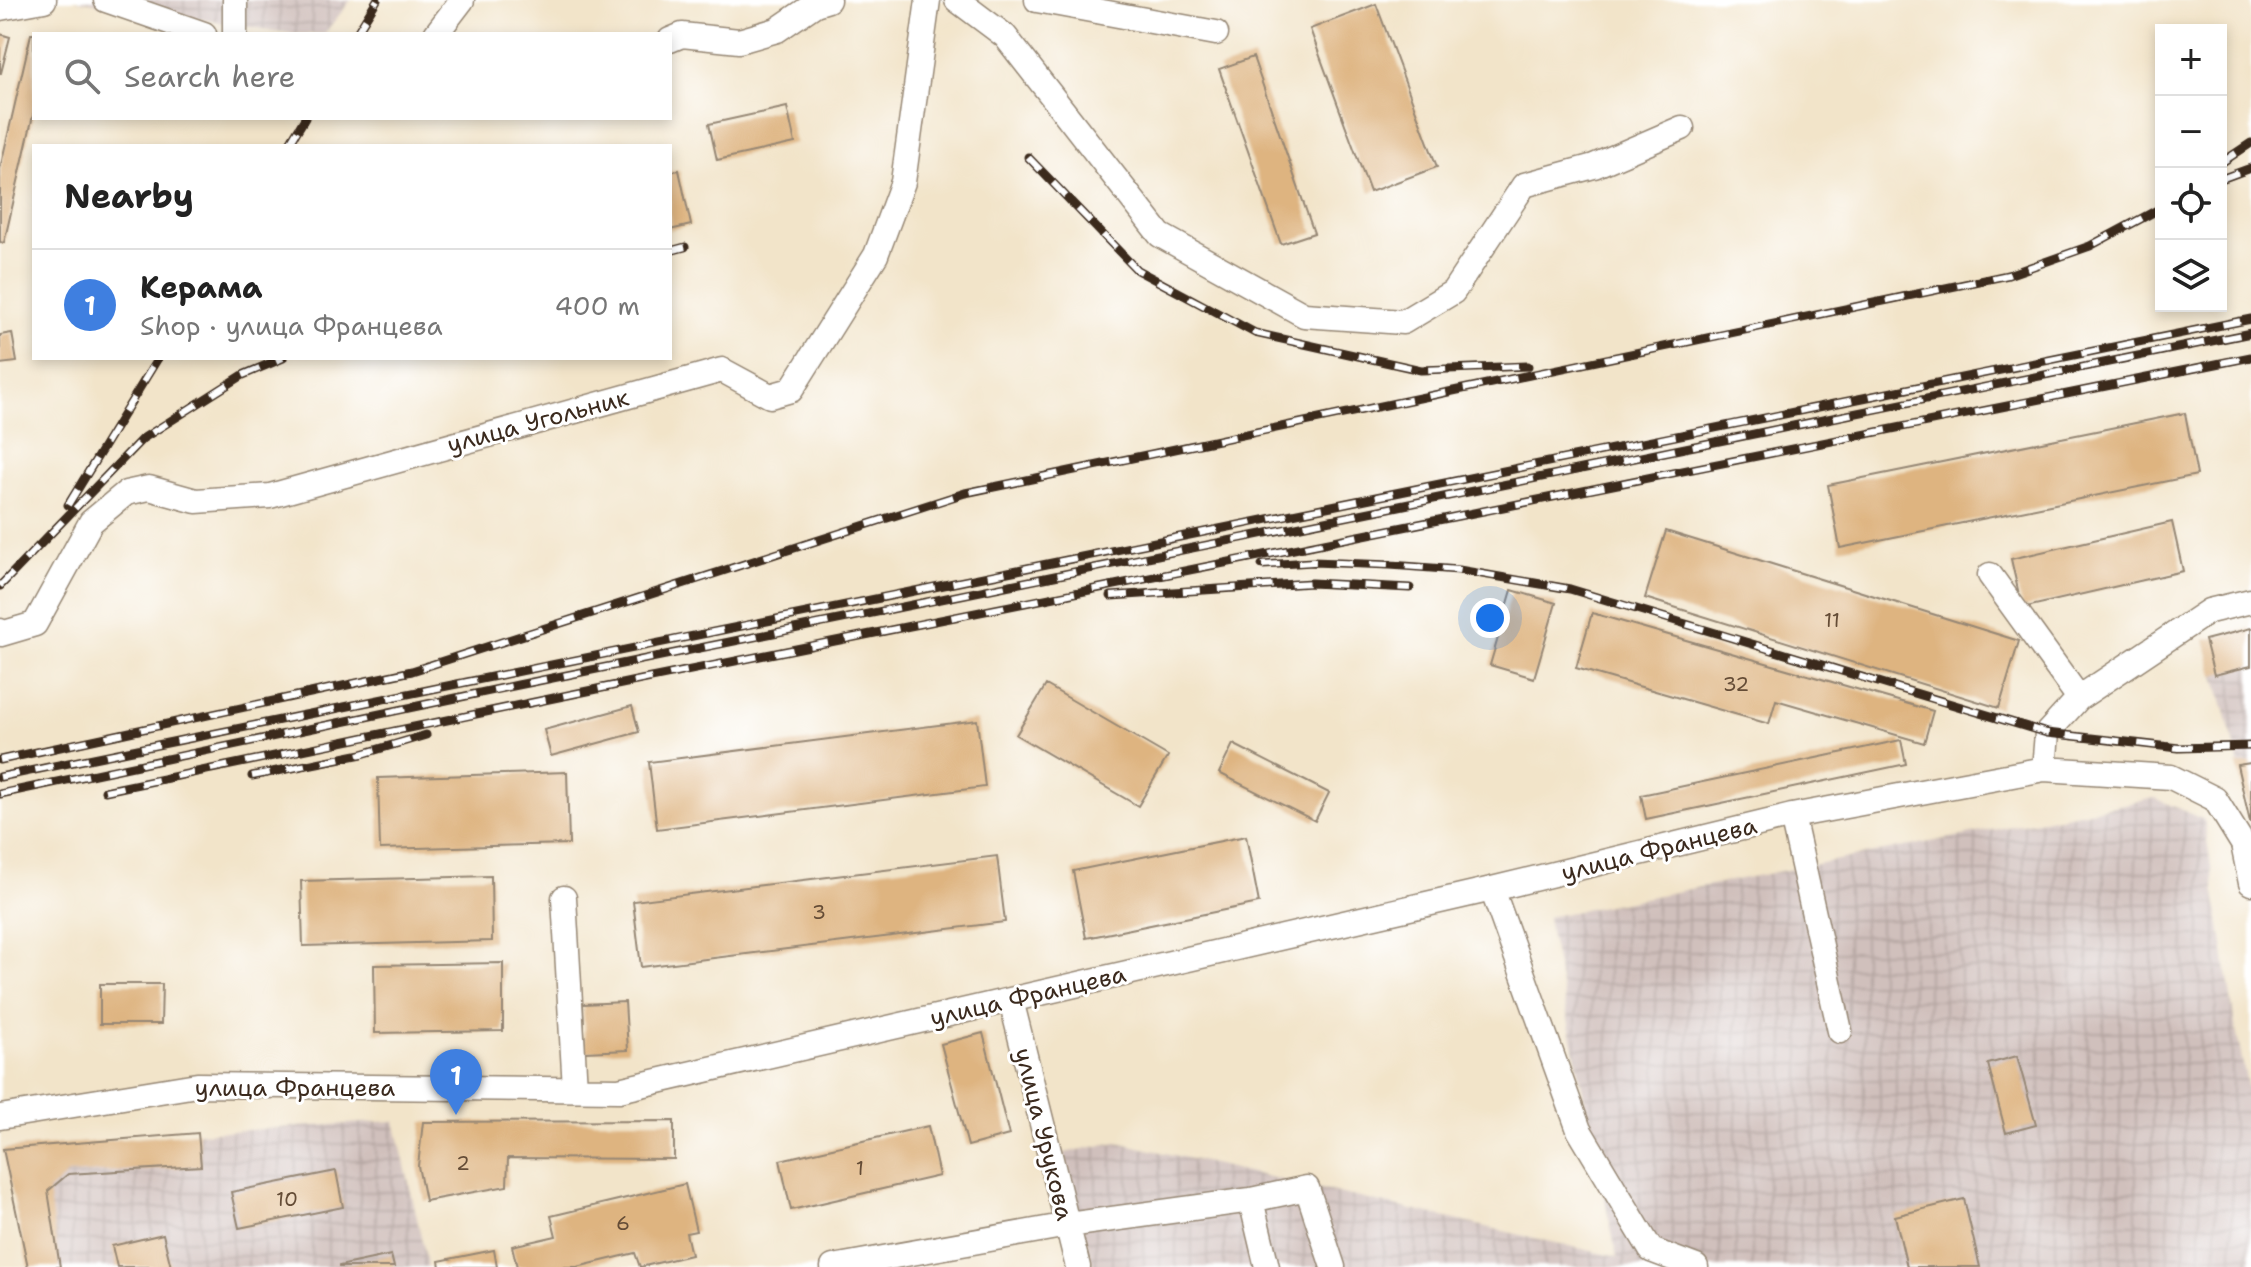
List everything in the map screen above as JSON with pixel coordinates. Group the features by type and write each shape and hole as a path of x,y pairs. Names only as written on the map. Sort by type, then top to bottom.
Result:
{"street":[{"path":"0,8 44,0"},
{"path":"106,0 198,32"},
{"path":"235,0 235,32"},
{"path":"438,32 462,0"},
{"path":"672,39 682,35 739,41 777,30 815,4 828,0"},
{"name":"улица Угольник","path":"0,631 1,634 35,624 91,522 126,493 149,488 196,501 270,496 722,370 770,396 791,390 876,255 903,182 928,0"},
{"path":"957,0 1005,36 1160,235 1304,315 1403,322 1453,292 1524,185 1594,166 1682,128"},
{"path":"1037,0 1216,33"},
{"path":"1990,575 2079,698"},
{"path":"2044,769 2047,733 2079,698 2209,611 2251,601"},
{"name":"улица Францева","path":"0,1117 197,1085 619,1090 1492,889 1792,816 2044,769 2171,777 2215,799 2243,844 2251,883"},
{"path":"1792,816 1840,1031"},
{"path":"1492,889 1579,1130 1651,1250 1696,1267"},
{"path":"564,898 575,1089"},
{"name":"улица Урукова","path":"1011,1000 1078,1267"},
{"path":"833,1267 1068,1225 1251,1200 1307,1188 1333,1267"},
{"path":"1251,1200 1267,1267"}],"shaded area":[{"path":"75,0 351,0 326,32 282,32"},
{"path":"2251,628 2251,828 2235,746 2205,640"},
{"path":"2155,798 2204,820 2235,1025 2251,1104 2251,1267 1093,1267 1064,1153 1117,1142 1617,1257 1547,917"},
{"path":"395,1121 428,1267 28,1267 3,1149"}],"building":[{"path":"1376,4 1437,167 1370,192 1310,29"},
{"path":"0,34 10,37 1,73 0,73"},
{"path":"32,34 32,120 4,243 0,242 0,169"},
{"path":"1253,57 1314,233 1281,244 1219,69"},
{"path":"787,107 795,143 717,160 709,124"},
{"path":"679,170 691,225 672,230 672,172"},
{"path":"12,333 17,362 0,364 0,335"},
{"path":"2185,413 2197,475 1840,548 1828,485"},
{"path":"2172,522 2183,571 2022,608 2011,559"},
{"path":"1666,531 2019,641 1999,708 1645,598"},
{"path":"1512,590 1556,603 1534,678 1490,665"},
{"path":"1592,613 1933,711 1924,743 1776,700 1769,724 1576,668"},
{"path":"2251,628 2251,666 2214,675 2205,640"},
{"path":"1046,685 1168,756 1138,806 1016,735"},
{"path":"632,706 639,732 551,756 544,730"},
{"path":"977,720 985,787 657,829 649,762"},
{"path":"1901,740 1906,764 1646,819 1641,795"},
{"path":"1233,744 1329,793 1315,821 1219,773"},
{"path":"2251,763 2251,822 2250,822 2237,765"},
{"path":"567,772 569,844 380,849 378,778"},
{"path":"1246,836 1259,903 1086,938 1073,871"},
{"path":"997,856 1005,922 641,967 633,901"},
{"path":"491,876 492,941 303,946 301,881"},
{"path":"503,963 503,1031 375,1033 374,965"},
{"path":"100,984 162,984 161,1024 100,1024"},
{"path":"625,1002 628,1050 585,1052 583,1004"},
{"path":"983,1033 1009,1135 968,1146 941,1044"},
{"path":"2017,1056 2036,1125 2006,1133 1988,1064"},
{"path":"674,1121 674,1159 508,1158 507,1186 425,1201 418,1166 423,1122"},
{"path":"928,1126 939,1176 791,1210 780,1160"},
{"path":"198,1133 201,1166 68,1174 48,1191 60,1267 28,1267 3,1149"},
{"path":"336,1171 343,1207 239,1228 231,1192"},
{"path":"685,1184 696,1231 686,1233 691,1255 640,1267 635,1253 577,1267 517,1267 512,1246 556,1236 551,1216"},
{"path":"1964,1199 1980,1267 1907,1267 1895,1216"},
{"path":"163,1234 171,1267 117,1267 112,1246"},
{"path":"494,1250 497,1267 440,1267 439,1261"},
{"path":"391,1255 394,1267 339,1267 339,1266"}],"railway":[{"path":"357,32 377,0"},
{"path":"289,144 304,120"},
{"path":"2227,159 2251,143"},
{"path":"1028,157 1137,270 1255,333 1421,370 1528,366"},
{"path":"2227,177 2251,168"},
{"path":"0,760 412,671 965,493 2008,275 2090,246 2155,211"},
{"path":"672,250 685,247"},
{"path":"0,777 2251,319"},
{"path":"0,794 518,685 2251,333"},
{"path":"105,791 631,682 2251,357"},
{"path":"68,505 157,360"},
{"path":"0,586 142,439 243,375 278,360"},
{"path":"1262,565 1313,562 1459,570 1570,589 2047,733 2179,748 2251,746"},
{"path":"1111,596 1311,583 1410,588"},
{"path":"252,776 362,754 426,735"}],"place":[{"name":"Керама","path":"456,1115"}]}
